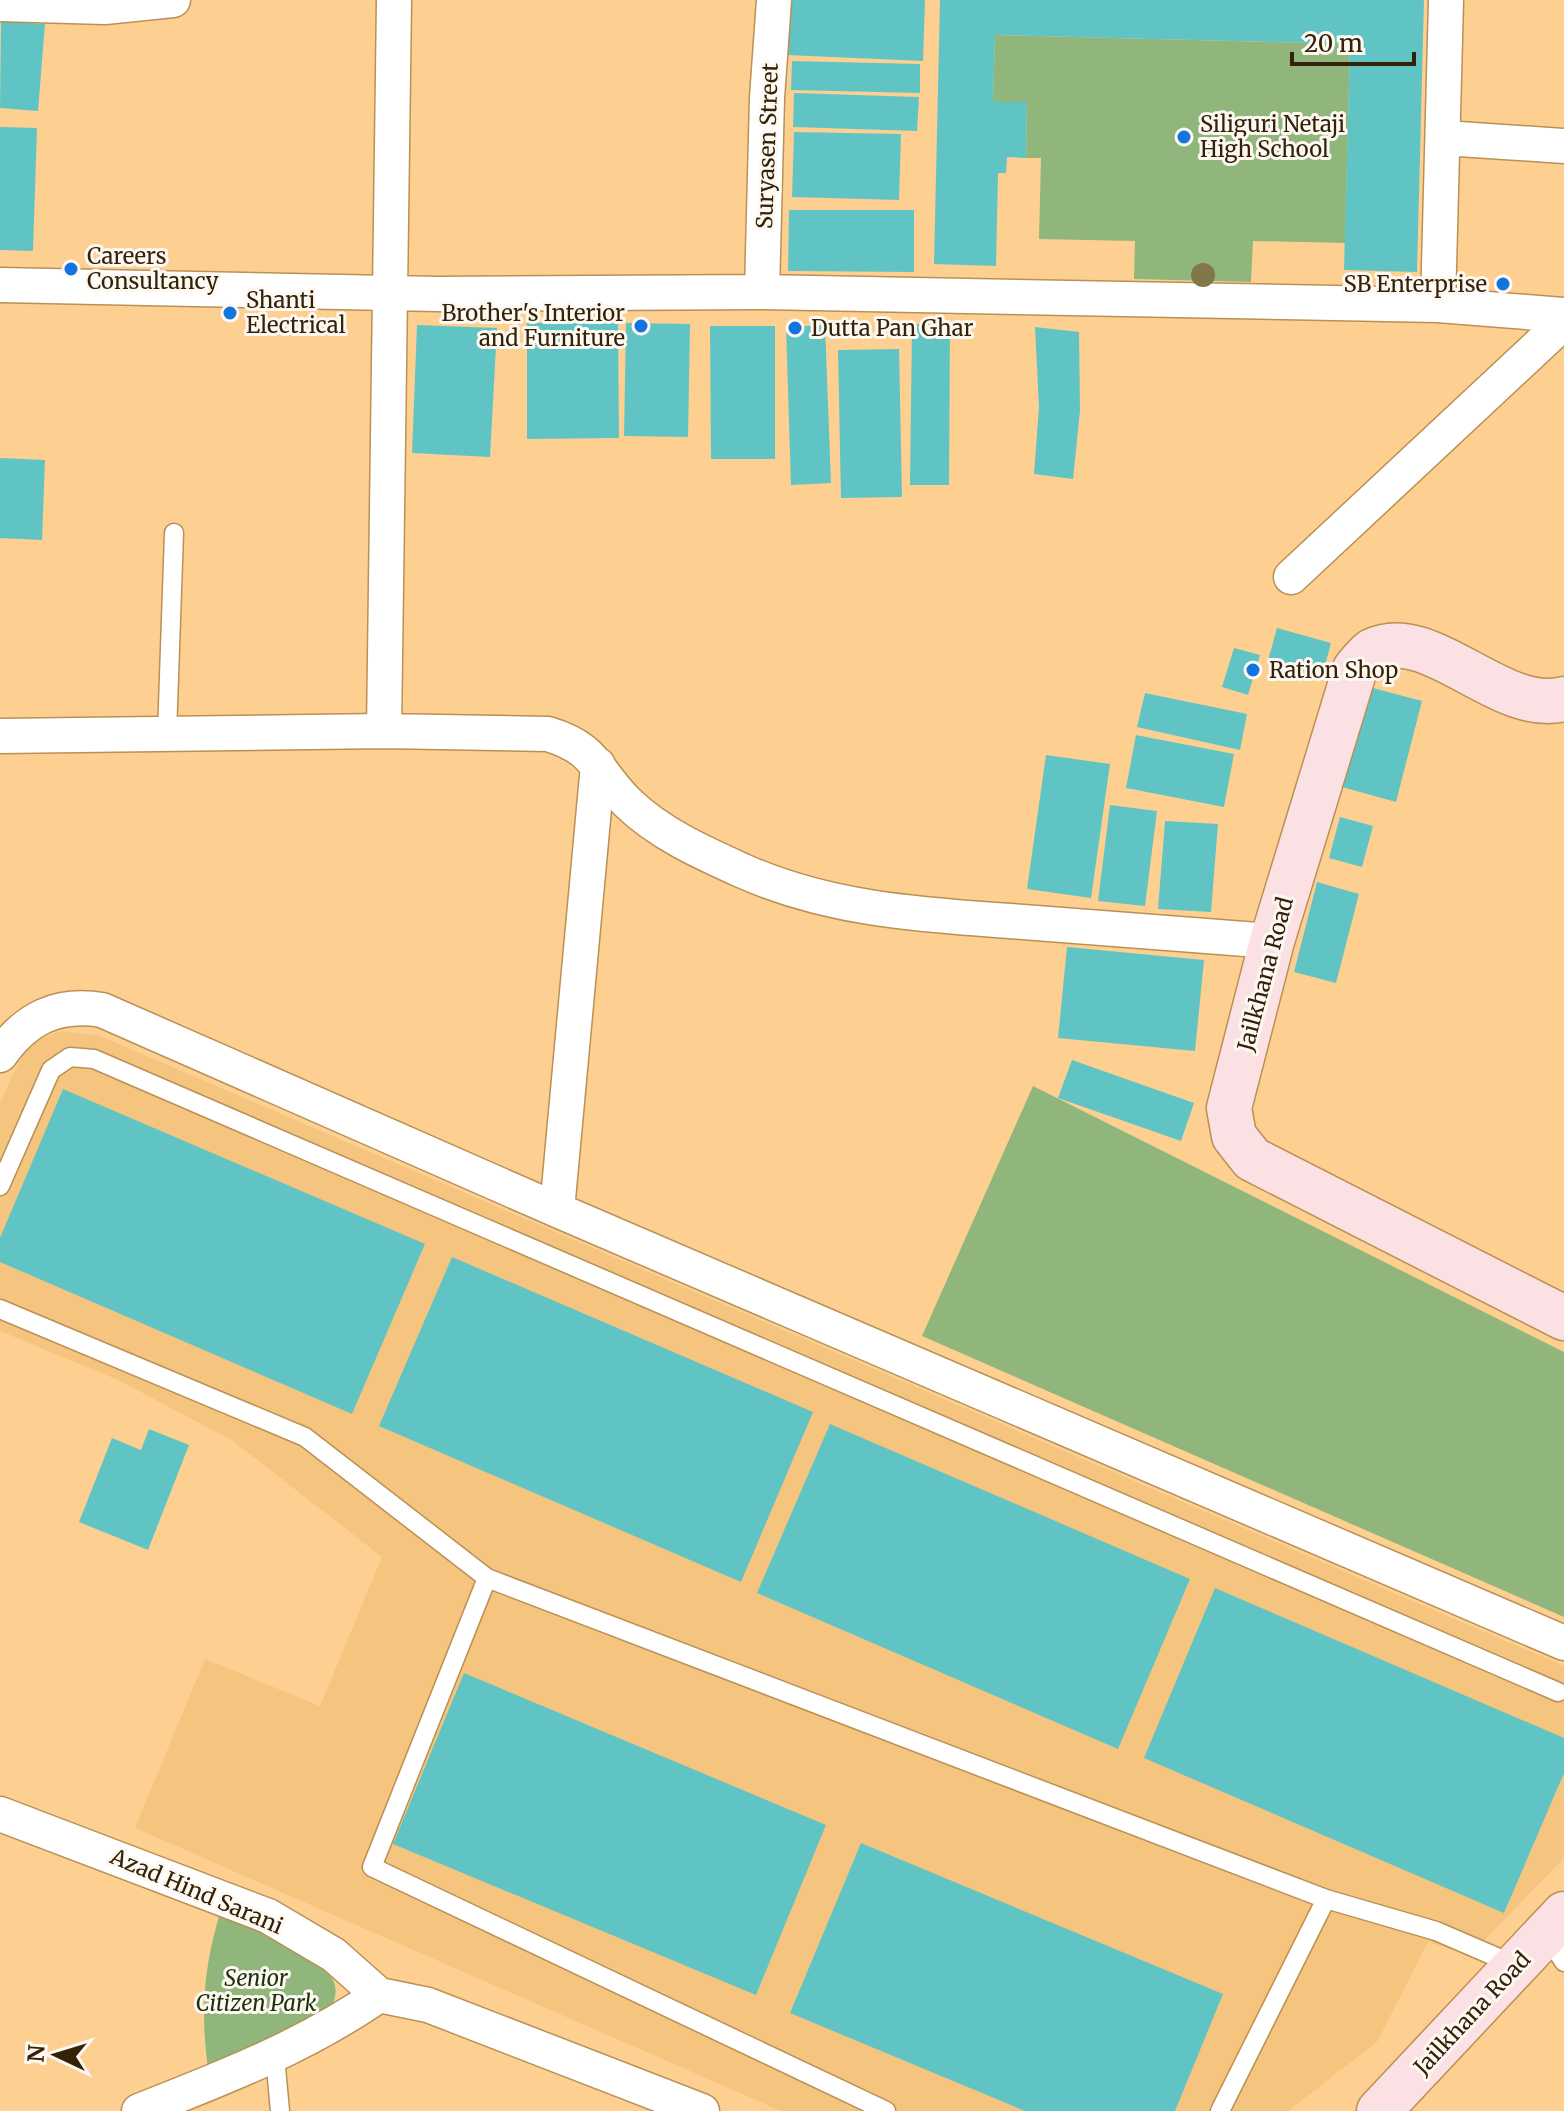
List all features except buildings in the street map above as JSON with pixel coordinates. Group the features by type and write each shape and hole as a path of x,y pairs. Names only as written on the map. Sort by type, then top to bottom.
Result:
{"street":[{"path":"0,4 105,7 173,0"},
{"path":"384,731 394,0"},
{"name":"Suryasen Street","path":"762,292 767,98 774,0"},
{"path":"1438,305 1446,0"},
{"path":"1444,138 1564,146"},
{"path":"0,285 392,293 762,292 1438,305 1564,315"},
{"path":"1291,577 1564,322"},
{"name":"Jailkhana Road","path":"1564,699 1546,703 1526,700 1424,652 1405,647 1371,652 1355,669 1272,941 1229,1108 1229,1124 1252,1159 1564,1318"},
{"path":"0,736 384,731 548,734 572,741 598,765 629,803 668,833 745,872 802,894 887,912 1272,941"},
{"path":"557,1210 598,765"},
{"path":"0,1055 14,1035 43,1015 81,1007 102,1010 557,1210 1564,1643"},
{"name":"Azad Hind Sarani","path":"0,1814 268,1916 334,1955 379,1995"},
{"name":"Jailkhana Road","path":"1379,2111 1517,1966 1558,1936"},
{"path":"139,2111 275,2057 332,2028 379,1995 428,2005 702,2111"}],"lane":[{"path":"167,734 174,533"},
{"path":"0,1186 51,1070 70,1057 94,1059 1558,1692"},
{"path":"0,1309 305,1437 487,1578 1326,1899 1436,1931 1517,1966"},
{"path":"487,1578 372,1867 886,2111"},
{"path":"1220,2111 1326,1899"},
{"path":"275,2057 280,2111"}],"shaded area":[{"path":"61,1031 98,1035 1564,1666 1564,1858 1470,1955 1428,1942 1377,2042 1288,2111 781,2111 135,1828 205,1659 320,1706 382,1557 233,1441 118,1380 0,1331 0,1103 27,1044"}],"green space":[{"path":"995,35 1350,44 1345,243 1253,241 1251,282 1134,279 1135,241 1039,239 1041,158 1026,158 1027,102 993,102"},
{"path":"1033,1086 1564,1352 1564,1617 922,1336"},
{"name":"Senior Citizen Park","path":"221,1910 315,1963 333,1980 335,1994 325,2015 208,2068 204,2027 205,1988"}],"place":[{"name":"Siliguri Netaji High School","path":"1184,137"},
{"name":"Careers Consultancy","path":"71,269"},
{"name":"SB Enterprise","path":"1503,284"},
{"name":"Shanti Electrical","path":"230,313"},
{"name":"Brother's Interior and Furniture","path":"641,326"},
{"name":"Dutta Pan Ghar","path":"795,328"},
{"name":"Ration Shop","path":"1253,670"}]}
